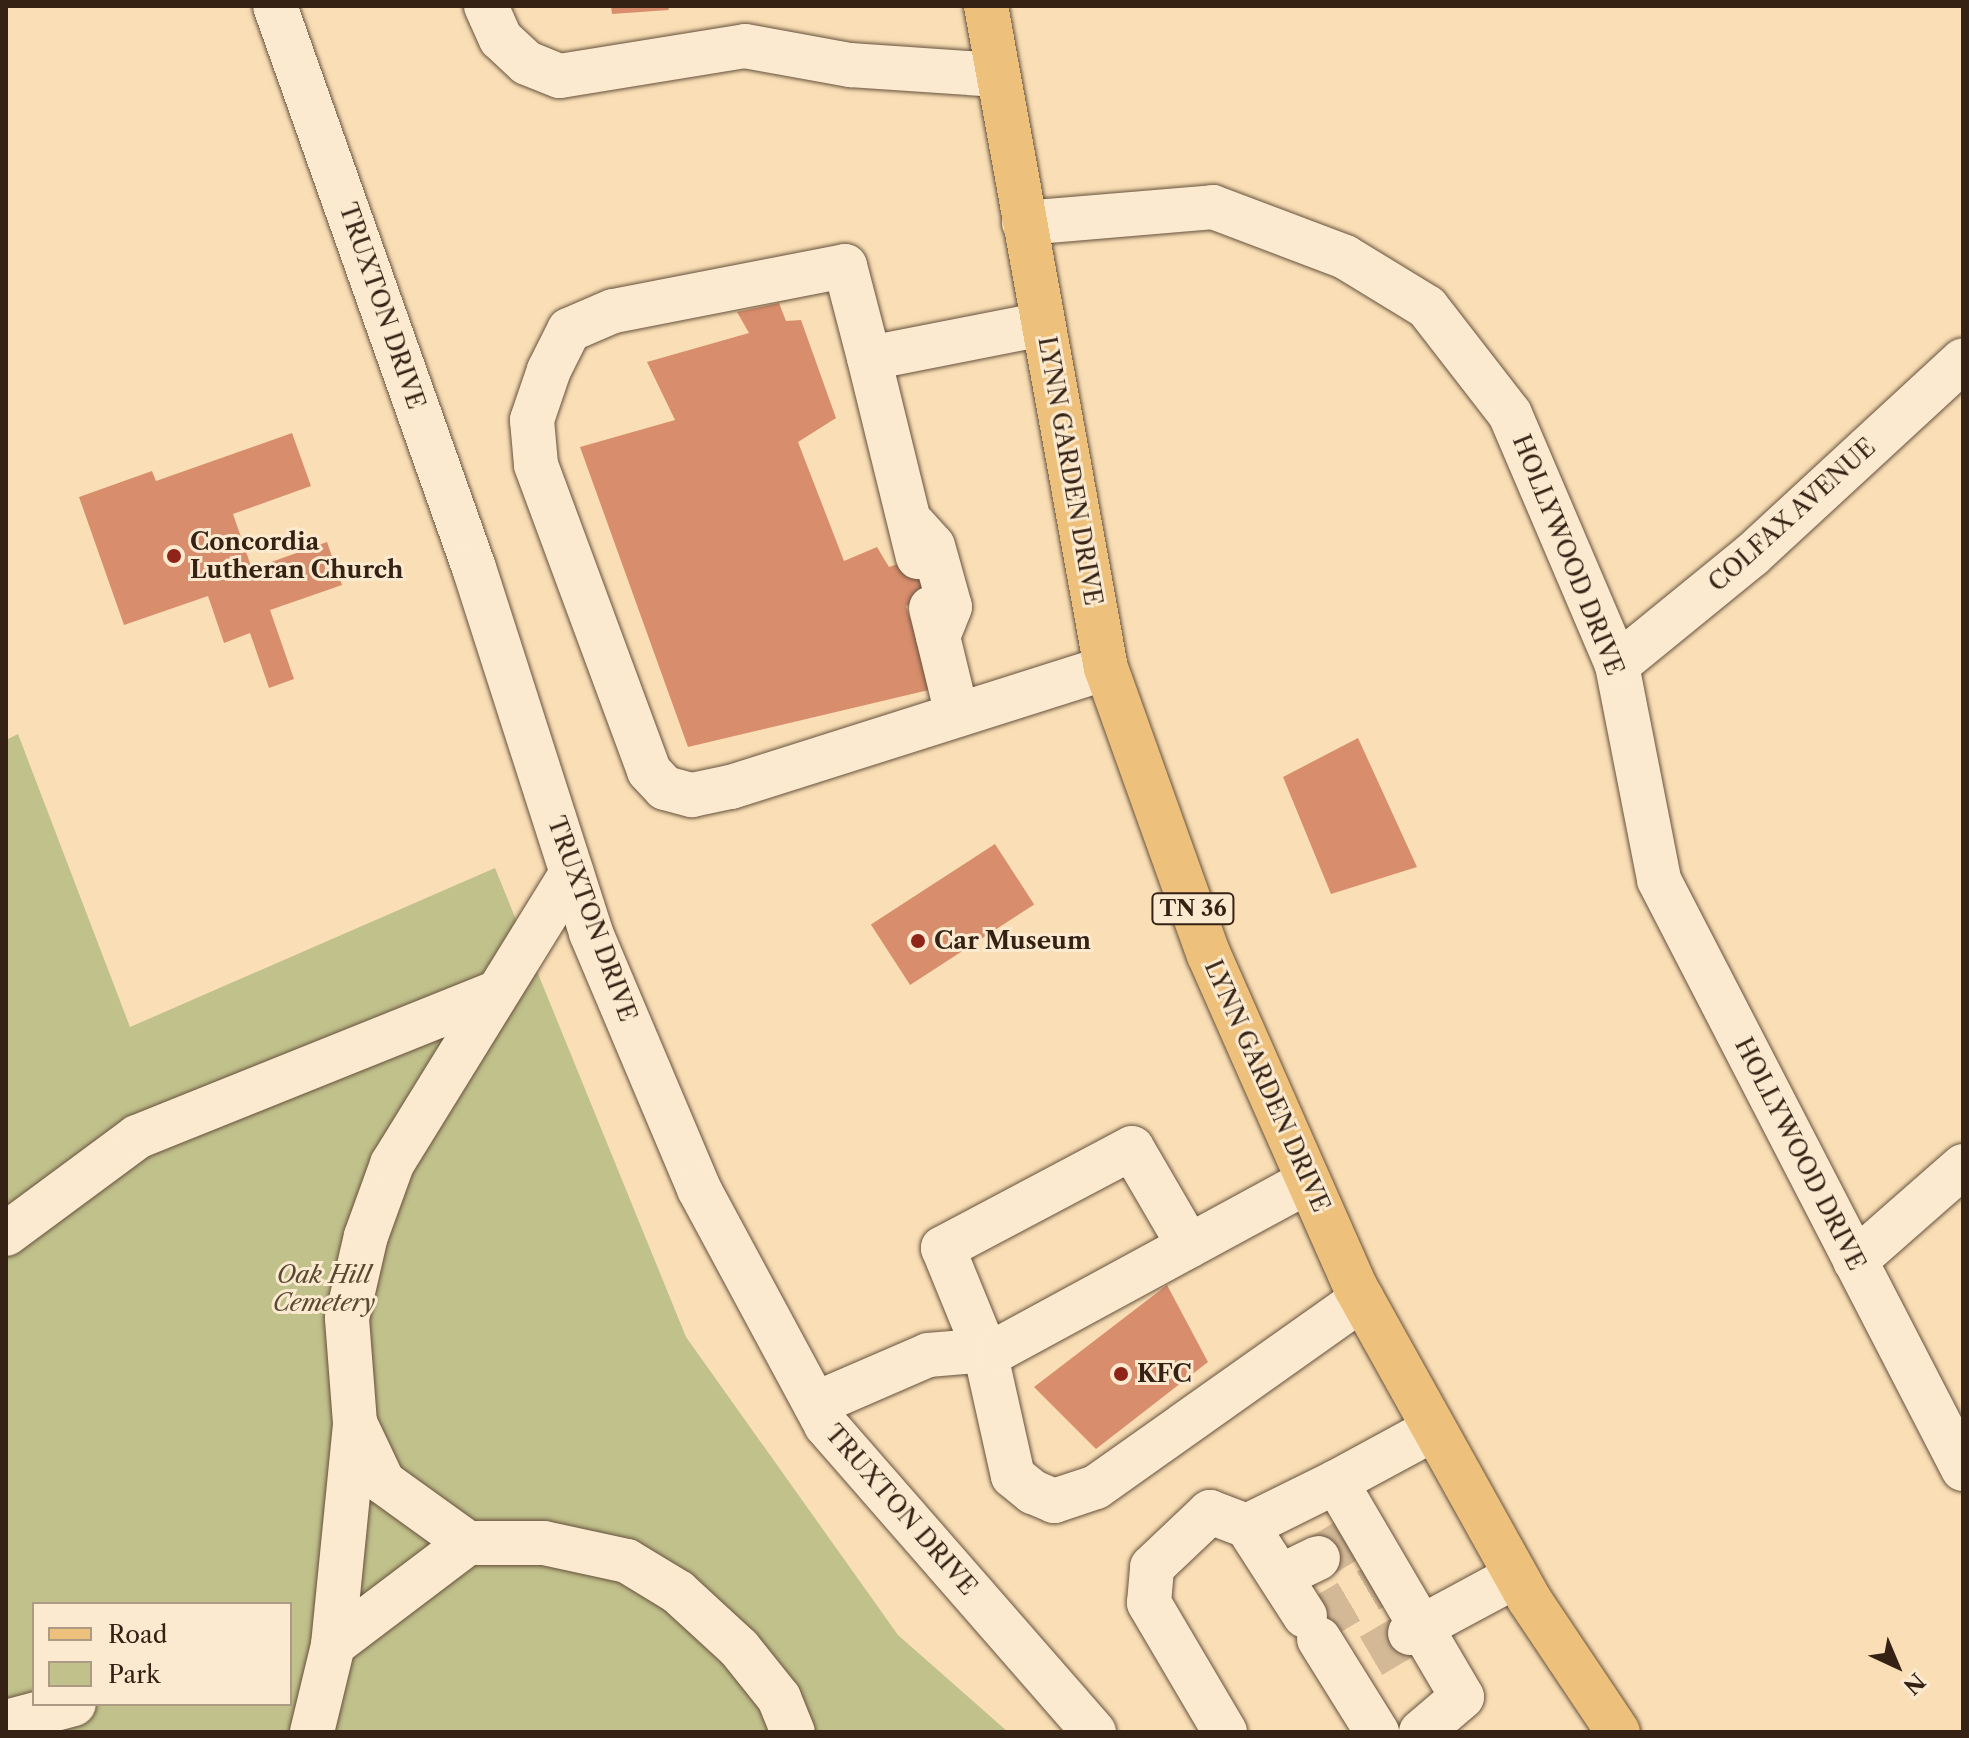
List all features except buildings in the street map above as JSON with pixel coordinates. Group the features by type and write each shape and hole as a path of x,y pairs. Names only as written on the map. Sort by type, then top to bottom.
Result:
{"main road":[{"name":"LYNN GARDEN DRIVE","path":"986,6 1106,668 1209,955 1362,1299 1516,1576 1618,1732"}],"street":[{"name":"TRUXTON DRIVE","path":"275,6 474,568 572,873 699,1189 815,1404 1094,1732"},
{"path":"486,6 510,47 560,76 745,46 850,65 998,75"},
{"name":"HOLLYWOOD DRIVE","path":"1024,223 1213,207 1345,257 1427,307 1510,414 1617,665 1659,880 1963,1469"},
{"path":"957,715 845,266 613,311 569,330 549,370 532,420 536,465 649,771 665,788 692,795 731,787 1106,668"},
{"path":"869,358 1043,324"},
{"name":"COLFAX AVENUE","path":"1617,665 1752,555 1963,360"},
{"path":"312,1732 316,1670 355,1423 347,1318 366,1236 392,1164 572,873"},
{"path":"6,1234 137,1137 495,993"},
{"path":"1189,1246 1132,1148 943,1248 985,1351 1013,1476 1054,1501 1096,1487 1362,1299"},
{"path":"1855,1261 1963,1166"},
{"path":"815,1404 928,1355 985,1351 1308,1181"},
{"path":"355,1423 383,1482 468,1543 544,1543 627,1561 678,1592 739,1648 779,1698 793,1732"},
{"path":"1247,1526 1434,1429"},
{"path":"1336,1482 1329,1550 1334,1646 1365,1728"},
{"path":"1225,1732 1149,1603 1152,1567 1210,1512 1329,1550 1385,1580 1415,1631 1462,1697 1421,1732"},
{"path":"316,1670 468,1543"},
{"path":"1415,1631 1516,1576"},
{"path":"6,1722 66,1706"}],"green space":[{"name":"Oak Hill Cemetery","path":"18,734 130,1027 495,868 686,1337 898,1635 1008,1732 6,1732 6,740"}],"tunnel":[{"path":"1318,1558 1354,1536"},
{"path":"1311,1624 1381,1583"},
{"path":"1371,1656 1410,1633"}],"place":[{"name":"Concordia Lutheran Church","path":"174,556"},
{"name":"Car Museum","path":"918,941"},
{"name":"KFC","path":"1121,1374"}]}
